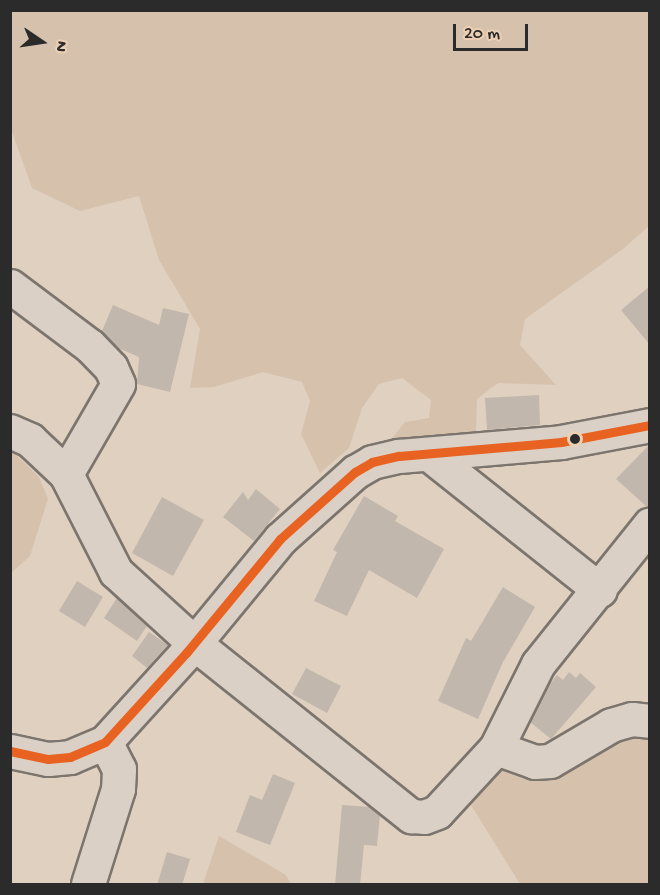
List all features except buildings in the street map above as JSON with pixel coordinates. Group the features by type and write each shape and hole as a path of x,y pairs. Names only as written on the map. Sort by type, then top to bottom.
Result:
{"street":[{"path":"10,286 90,346 111,368 118,384 66,474"},
{"path":"10,751 59,758 105,742 194,643 280,539 356,472 399,456 561,442 650,425"},
{"path":"10,431 30,440 66,474 116,572 194,643 411,816 424,817 437,812 456,796 496,748 538,664 600,590 650,524"},
{"path":"430,454 600,590"},
{"path":"496,748 518,758 550,761 611,725 632,719 650,721"},
{"path":"88,885 118,789 119,768 105,742"}],"shaded area":[{"path":"11,11 649,11 649,226 623,249 525,319 520,345 556,385 498,383 477,399 476,434 401,445 392,438 405,422 429,418 431,400 402,378 379,384 362,408 349,448 320,473 301,434 310,401 302,382 263,372 214,387 190,388 200,329 159,260 139,196 80,211 32,188 11,129"},
{"path":"10,449 39,477 48,499 30,556 11,573"},
{"path":"635,733 649,736 649,884 520,884 471,805 498,768 549,779 591,753"},
{"path":"219,836 286,875 291,884 203,884"}],"transit line":[{"path":"10,751 48,759 70,757 105,742 187,652 280,539 355,472 372,462 399,456 561,442 650,425"}]}
